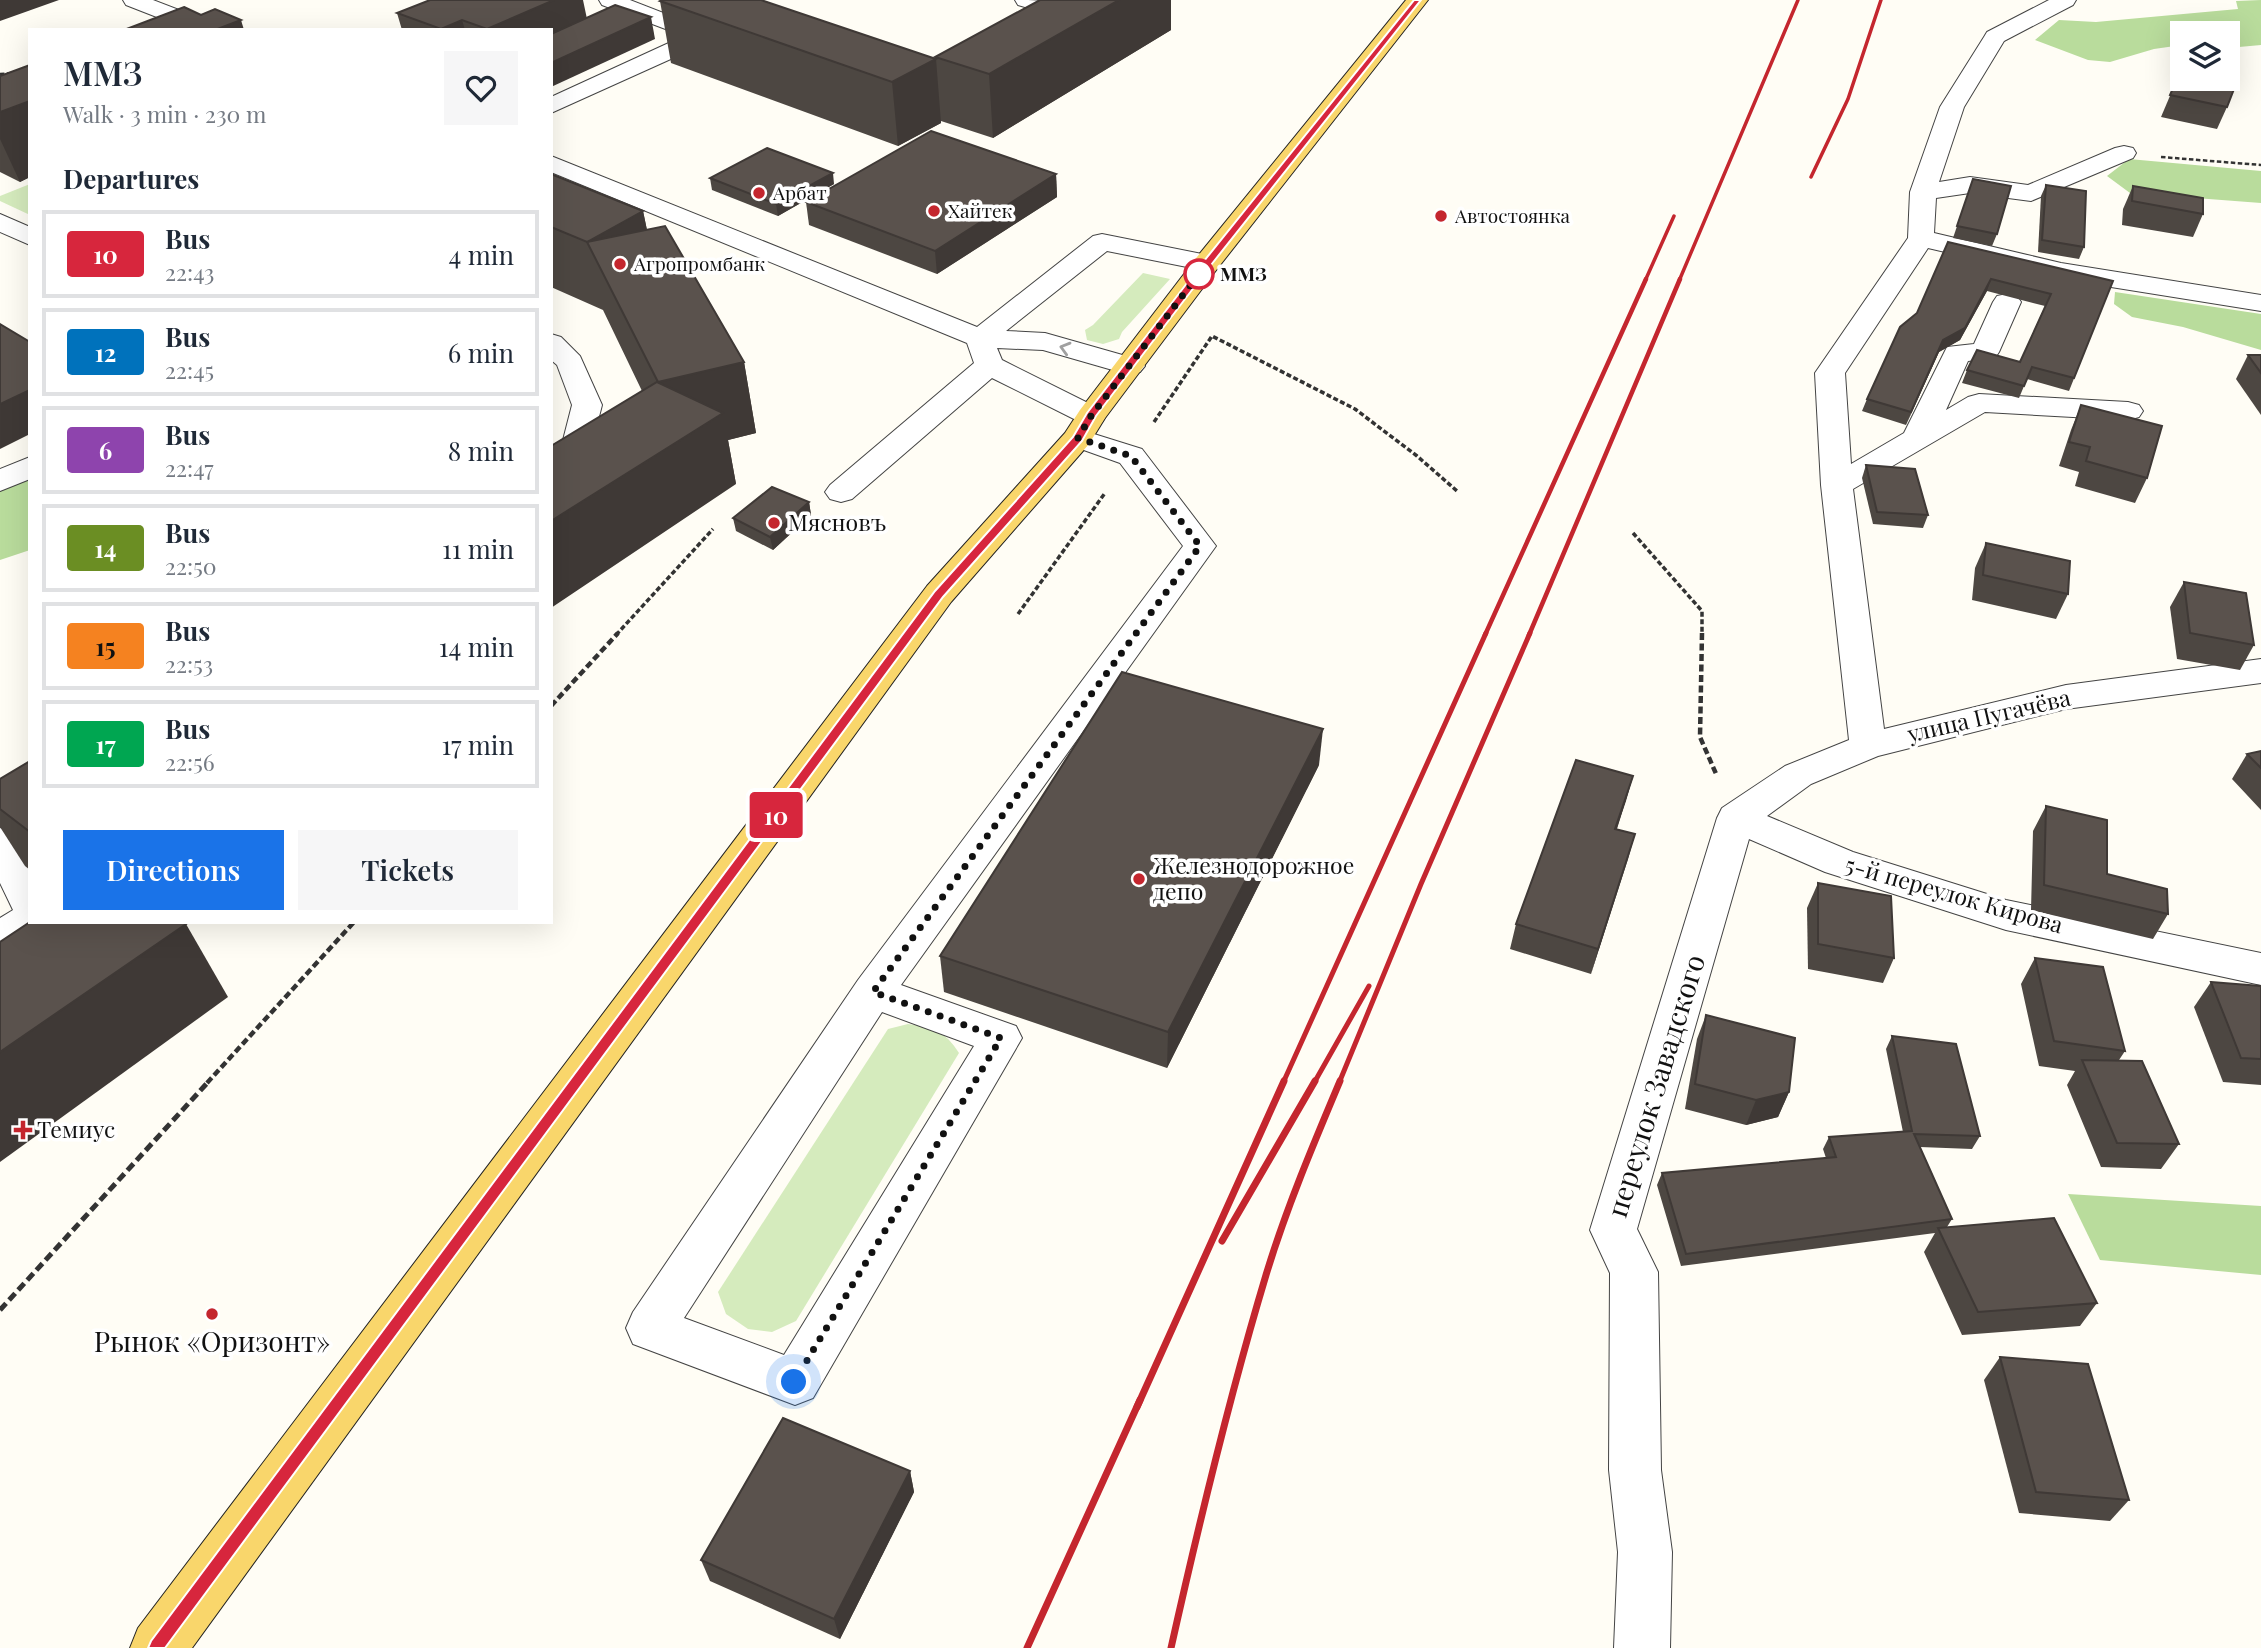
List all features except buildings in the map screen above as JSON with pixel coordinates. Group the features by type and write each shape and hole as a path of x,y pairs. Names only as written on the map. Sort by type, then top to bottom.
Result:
{"main road":[{"path":"158,1648 939,594 1084,427 1207,263 1417,0"}],"street":[{"path":"134,0 205,28"},
{"path":"610,0 703,36"},
{"path":"1027,0 1071,14 1035,33"},
{"path":"1868,746 1837,485 1830,373 1921,239 1923,192 1952,107 1995,37 2064,0"},
{"path":"553,105 735,22"},
{"path":"1923,192 1970,185 2031,192 2124,153"},
{"path":"553,164 984,351 1084,427 1131,456 1200,546 873,992 650,1328 794,1382 1001,1038 873,992"},
{"path":"0,222 28,236"},
{"path":"1921,239 2061,271 2261,303"},
{"path":"841,492 984,351 1102,242 1207,263"},
{"path":"1917,439 1957,353 1984,352 2007,302"},
{"path":"984,351 1045,342 1130,366"},
{"path":"553,345 570,362 587,405 576,448 553,463"},
{"path":"1837,485 1979,403 2128,411"},
{"path":"0,482 28,467"},
{"name":"улица Пугачёва","path":"1736,818 1798,775 1868,746 2066,696 2261,671"},
{"name":"5-й переулок Кирова","path":"1736,818 1839,862 2006,915 2261,969"},
{"name":"переулок Завадского","path":"1642,1648 1646,1552 1635,1469 1634,1272 1613,1230 1736,818"},
{"path":"0,842 28,900"},
{"path":"0,939 28,920"}],"path":[{"path":"0,74 20,72"},
{"path":"2124,153 2261,165"},
{"path":"1018,614 1131,456 1212,336 1355,409 1418,456 1457,492"},
{"path":"553,704 713,529"},
{"path":"1633,533 1702,611 1700,737 1736,818"},
{"path":"0,1310 352,924"}],"green space":[{"path":"2261,0 2261,45 2240,47 2240,21 2170,21 2170,47 2110,62 2088,60 2035,40 2059,20 2096,22 2238,9 2236,1"},
{"path":"2129,159 2261,171 2261,203 2130,193 2107,176"},
{"path":"28,185 28,214 0,201 0,196"},
{"path":"1143,273 1170,279 1122,332 1119,339 1103,344 1087,340 1085,330"},
{"path":"2115,292 2261,314 2261,350 2183,327 2132,317 2114,304"},
{"path":"28,472 28,551 0,560 0,486"},
{"path":"908,1024 938,1031 959,1053 796,1321 772,1332 748,1329 726,1314 718,1292 888,1029"},
{"path":"2068,1194 2261,1206 2261,1275 2100,1260"}],"railway":[{"path":"1679,281 1798,0"},
{"path":"1811,177 1848,99 1881,0"},
{"path":"1645,281 1674,216"},
{"path":"1485,635 1646,279"},
{"path":"1529,635 1680,279"},
{"path":"1283,1083 1486,633"},
{"path":"1339,1083 1421,884 1530,633"},
{"path":"1314,1083 1369,986"},
{"path":"1137,1407 1284,1081"},
{"path":"1222,1241 1315,1081"},
{"path":"1171,1648 1215,1461 1266,1275 1291,1201 1340,1081"},
{"path":"1027,1648 1140,1400"}],"bus line":[{"name":"10","path":"158,1648 939,594 1078,438 1091,416 1207,263 1417,0"}],"place":[{"name":"Арбат","path":"759,193"},
{"name":"Хайтек","path":"934,211"},
{"name":"Автостоянка","path":"1441,216"},
{"name":"Агропромбанк","path":"620,264"},
{"name":"ММЗ","path":"1199,274"},
{"name":"Мясновъ","path":"774,523"},
{"name":"Железнодорожное депо","path":"1139,879"},
{"name":"Темиус","path":"23,1130"},
{"name":"Рынок «Оризонт»","path":"212,1314"}],"route":[{"path":"794,1382 1001,1038 873,992 1200,546 1131,456 1078,438 1091,416 1199,274"}]}
